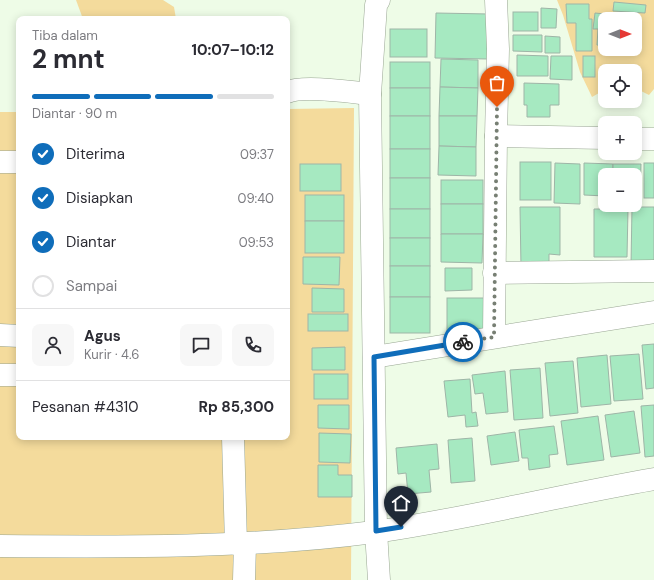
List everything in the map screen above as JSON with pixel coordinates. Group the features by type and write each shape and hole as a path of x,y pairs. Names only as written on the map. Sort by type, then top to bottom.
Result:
{"street":[{"path":"379,0 376,5 370,94 376,531 379,580"},
{"path":"494,337 498,49 496,0"},
{"path":"290,90 293,89 306,89 370,94"},
{"path":"496,136 598,138"},
{"path":"642,138 654,139"},
{"path":"0,162 16,162"},
{"path":"494,273 654,271"},
{"path":"374,357 654,312"},
{"path":"0,336 16,336"},
{"path":"0,375 16,375"},
{"path":"233,440 240,544 244,580"},
{"path":"0,546 240,544 376,531 458,517 654,479"}],"shaded area":[{"path":"76,0 163,0 174,7 176,16 82,16"},
{"path":"557,0 654,0 654,89 649,95 642,92 642,64 598,64 598,94 592,97 580,72"},
{"path":"354,108 351,580 0,580 0,112 16,112 16,440 290,440 290,109"}],"building":[{"path":"614,2 646,5 645,13 613,11"},
{"path":"566,4 589,4 589,19 592,19 592,51 576,51 576,23 567,23"},
{"path":"541,8 557,9 556,28 541,28"},
{"path":"513,12 538,12 538,31 513,31"},
{"path":"436,13 489,14 488,59 435,58"},
{"path":"595,13 598,13 598,29 593,29"},
{"path":"390,29 427,29 427,57 390,57"},
{"path":"513,35 542,35 542,52 513,51"},
{"path":"545,36 560,37 560,53 545,53"},
{"path":"517,55 548,56 548,76 517,76"},
{"path":"551,56 572,56 572,80 550,79"},
{"path":"583,56 595,56 595,77 583,77"},
{"path":"441,59 478,60 478,88 440,87"},
{"path":"390,62 430,62 430,88 390,88"},
{"path":"524,83 559,84 559,105 550,105 550,117 527,117 527,105 524,105"},
{"path":"440,87 478,88 477,116 439,116"},
{"path":"390,88 430,88 430,116 390,116"},
{"path":"390,116 430,116 430,149 390,149"},
{"path":"439,116 477,116 476,147 439,146"},
{"path":"439,146 476,147 476,176 438,175"},
{"path":"390,149 430,149 430,178 390,178"},
{"path":"520,162 551,162 551,200 520,200"},
{"path":"555,163 580,164 580,204 554,203"},
{"path":"584,163 613,164 613,168 598,168 598,196 584,195"},
{"path":"644,163 654,163 654,198 644,198"},
{"path":"300,164 341,164 341,191 300,191"},
{"path":"613,164 641,164 641,168 613,168"},
{"path":"390,178 430,178 430,209 390,209"},
{"path":"441,180 483,180 483,204 441,204"},
{"path":"305,195 344,195 344,221 305,221"},
{"path":"441,204 483,204 483,234 441,234"},
{"path":"520,207 560,207 560,255 549,254 549,267 521,267"},
{"path":"642,207 654,207 654,266 631,266 632,212 642,212"},
{"path":"390,209 430,209 430,238 390,238"},
{"path":"594,209 598,209 598,212 628,212 627,257 594,257"},
{"path":"305,221 344,221 344,253 305,253"},
{"path":"441,234 483,234 482,263 441,262"},
{"path":"390,238 430,238 430,266 390,266"},
{"path":"303,257 340,257 339,285 303,284"},
{"path":"390,266 430,266 430,297 390,297"},
{"path":"445,268 472,268 472,290 445,291"},
{"path":"312,288 344,289 344,312 312,312"},
{"path":"390,297 430,297 430,333 390,333"},
{"path":"447,298 484,298 484,336 447,336"},
{"path":"308,314 348,314 348,331 308,331"},
{"path":"654,344 654,388 646,389 642,345"},
{"path":"345,347 345,370 312,370 312,348"},
{"path":"639,354 643,399 614,401 610,356"},
{"path":"607,355 611,404 581,407 577,358"},
{"path":"573,361 578,413 550,416 545,363"},
{"path":"540,368 543,418 514,420 510,370"},
{"path":"505,371 508,412 486,414 483,393 475,394 472,375"},
{"path":"314,374 348,374 348,399 314,399"},
{"path":"470,379 472,413 476,412 478,426 466,427 465,415 448,417 444,381"},
{"path":"318,405 349,405 349,429 318,428"},
{"path":"654,405 654,456 645,457 641,406"},
{"path":"634,411 640,453 611,457 605,415"},
{"path":"598,416 604,460 567,465 561,421"},
{"path":"554,426 558,454 549,455 550,467 529,470 528,458 522,458 519,430"},
{"path":"515,432 519,461 491,465 487,436"},
{"path":"319,433 351,434 350,463 319,462"},
{"path":"472,438 475,481 451,483 448,440"},
{"path":"437,444 439,469 429,470 431,492 408,494 406,473 398,474 396,448"},
{"path":"318,465 338,465 338,475 352,475 352,497 318,497"}],"way so far":[{"path":"463,342 494,337 497,107"}],"route":[{"path":"401,527 376,531 374,357 463,342"}]}
